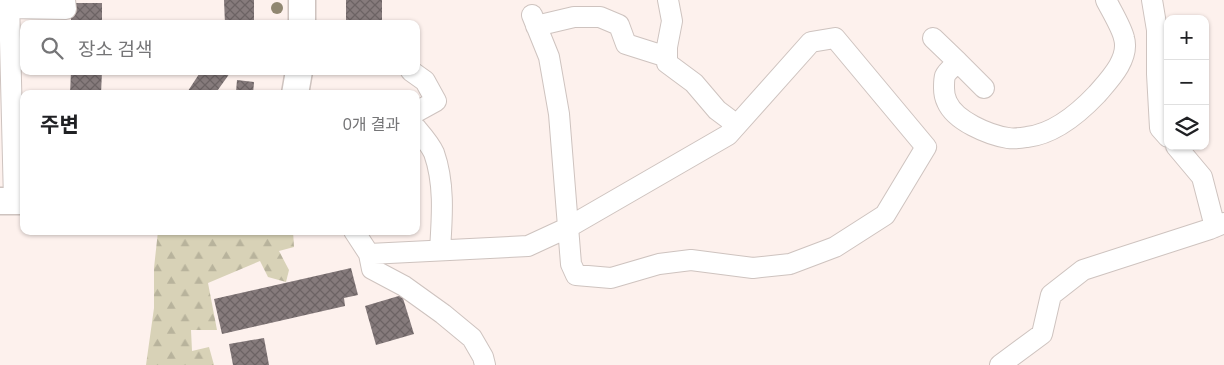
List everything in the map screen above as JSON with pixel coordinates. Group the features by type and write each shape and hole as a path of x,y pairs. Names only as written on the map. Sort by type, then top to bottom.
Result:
{"main road":[{"path":"302,0 302,20"},
{"path":"296,90 298,75"}],"street":[{"path":"12,201 7,15 66,10 65,0"},
{"path":"668,0 672,21 667,47 667,63 694,83 717,110 737,125"},
{"path":"958,62 945,76 944,93 947,104 963,119 976,128 1010,138 1028,137 1044,133 1065,122 1090,101 1114,72 1121,60 1125,50 1124,38 1106,0"},
{"path":"1152,0 1157,30 1156,74 1160,128 1164,132"},
{"path":"369,254 528,246 567,228 728,135 811,42 835,38 926,147 885,215 835,246 790,264 753,268 691,260 659,264 611,278 576,276 571,264 567,228 559,114 550,57 534,20 600,17 619,25 626,44 667,57"},
{"path":"933,38 984,88"},
{"path":"417,75 425,81 436,101 420,110"},
{"path":"420,134 433,152 439,174 442,205 440,250"},
{"path":"1000,365 1042,334 1051,295 1083,270 1220,225 1202,177 1179,150"},
{"path":"357,235 369,254 372,268 404,286 472,338 483,357 485,365"}],"green space":[{"path":"158,235 293,235 294,247 279,251 289,270 286,282 268,277 260,261 208,283 217,330 191,330 192,351 209,347 214,365 146,365 154,308 154,268"}],"building":[{"path":"224,0 254,0 254,20 225,20"},
{"path":"346,0 382,0 382,20 346,20"},
{"path":"71,3 102,3 102,20 71,20"},
{"path":"71,75 102,75 101,90 70,90"},
{"path":"198,75 229,75 218,90 189,90"},
{"path":"237,80 254,82 253,90 236,90"},
{"path":"351,268 358,295 344,298 345,306 222,334 214,299"},
{"path":"402,295 414,334 376,345 365,306"},
{"path":"264,338 269,365 233,365 229,344"}]}
